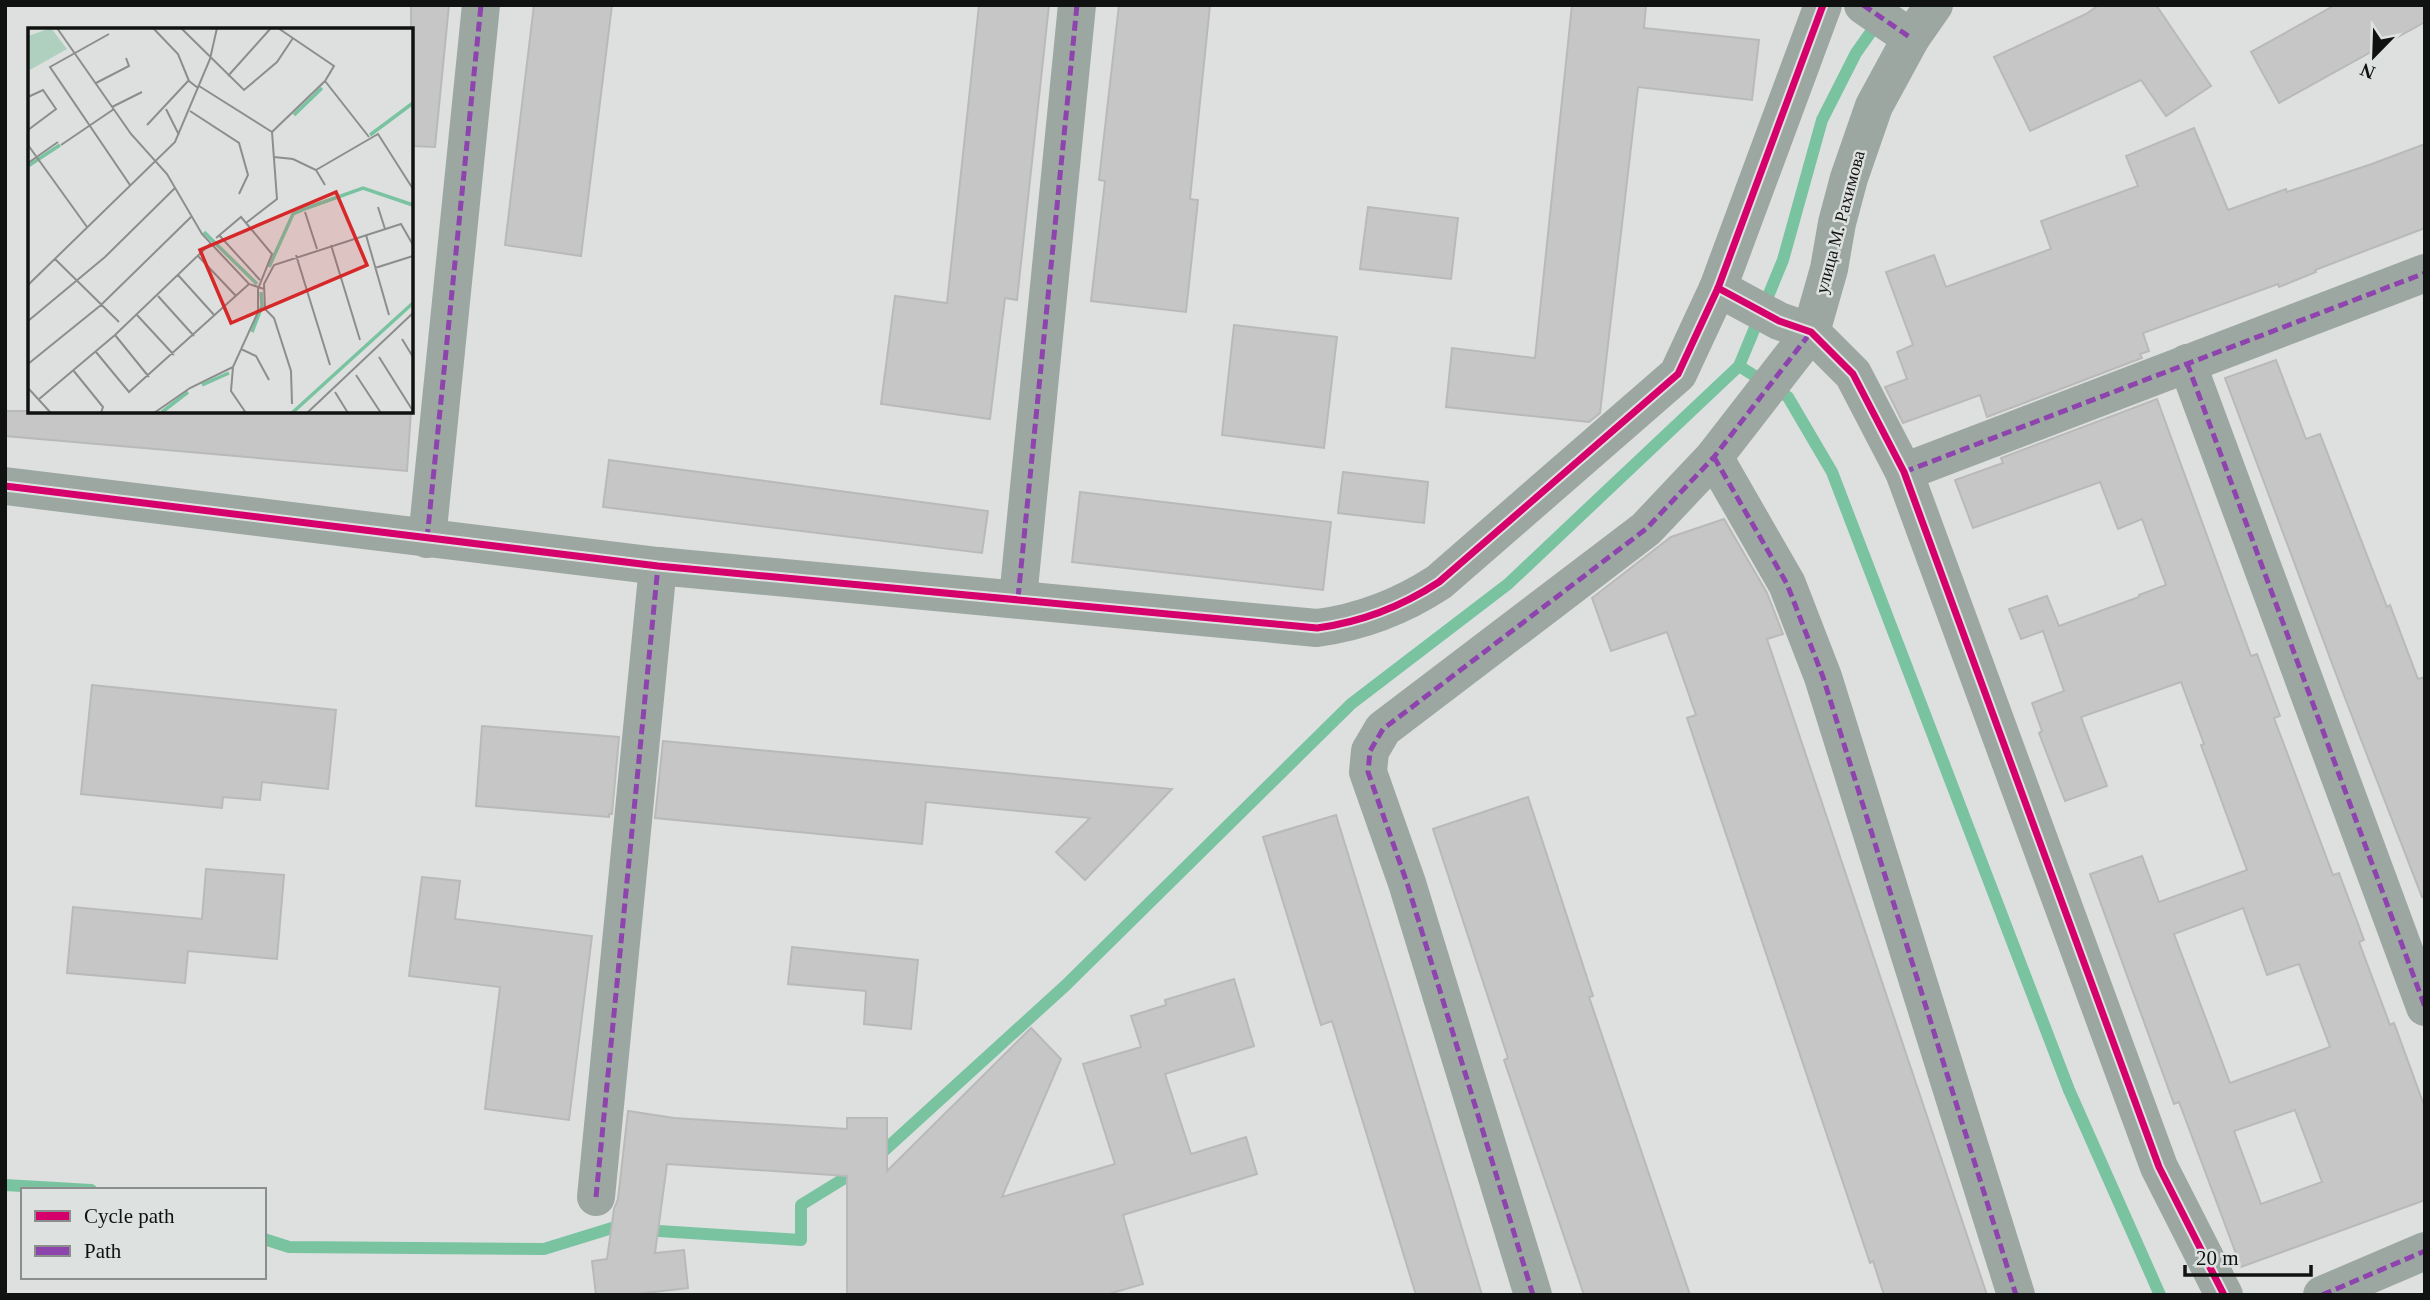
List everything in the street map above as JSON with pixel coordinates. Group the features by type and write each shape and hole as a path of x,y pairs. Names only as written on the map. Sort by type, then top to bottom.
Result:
{"street":[{"path":"427,539 481,5"},
{"path":"1018,598 1077,5"},
{"path":"5,486 658,566 1317,628 1348,624 1412,600 1439,582 1678,374 1718,288 1824,5"},
{"path":"1863,5 1911,38"},
{"name":"улица М. Рахимова","path":"1795,326 1829,269 1849,177 1874,106 1911,38 1934,5"},
{"path":"1904,471 2425,273"},
{"path":"1718,288 1795,326 1853,374 1904,471 2160,1167 2224,1295"},
{"path":"1533,1295 1407,883 1368,772 1370,751 1383,729 1646,529 1714,457 1786,363 1795,326"},
{"path":"2187,363 2425,1007"},
{"path":"1714,457 1787,584 1823,677 2015,1295"},
{"path":"596,1197 658,566"},
{"path":"2322,1295 2425,1251"}],"building":[{"path":"411,5 449,5 435,147 413,146"},
{"path":"534,5 612,5 581,256 505,245"},
{"path":"979,5 1049,5 1017,300 1005,298 990,419 881,404 895,296 947,303"},
{"path":"1119,5 1210,5 1190,199 1198,200 1186,312 1091,301 1105,181 1099,180"},
{"path":"1572,5 1646,5 1644,28 1759,40 1752,100 1638,87 1600,413 1589,422 1446,407 1452,348 1535,358"},
{"path":"2099,5 2156,5 2211,86 2166,116 2141,80 2030,131 1994,57 2086,14"},
{"path":"2335,5 2425,5 2425,22 2279,103 2251,52"},
{"path":"2194,128 2228,210 2286,189 2287,192 2369,165 2425,144 2425,228 2315,270 2316,272 2279,287 2278,284 2143,333 2149,351 2140,354 2142,358 1987,417 1980,395 1903,423 1885,387 1907,379 1897,352 1913,345 1886,272 1934,255 1946,287 2051,249 2041,221 2138,186 2126,156"},
{"path":"1368,207 1458,218 1451,279 1360,269"},
{"path":"1234,325 1337,337 1324,448 1222,435"},
{"path":"2276,360 2306,439 2320,434 2418,679 2425,677 2425,896 2422,897 2225,378"},
{"path":"2157,399 2251,656 2257,654 2280,716 2274,718 2333,875 2339,873 2364,940 2359,942 2390,1025 2394,1023 2425,1108 2425,1200 2241,1267 2179,1102 2174,1104 2090,874 2142,856 2159,902 2247,870 2201,745 2204,744 2181,682 2081,717 2107,786 2065,801 2039,733 2042,731 2032,703 2064,691 2043,631 2021,639 2009,609 2047,596 2059,626 2166,585 2142,519 2118,529 2100,482 1973,528 1955,480 2003,463 2001,458","holes":["2243,908 2267,975 2299,964 2330,1047 2230,1083 2174,934","2295,1110 2322,1182 2261,1204 2234,1131"]},
{"path":"5,411 411,413 407,471 5,436"},
{"path":"609,460 988,511 982,553 603,507"},
{"path":"1343,472 1428,482 1424,523 1338,513"},
{"path":"1080,492 1331,522 1323,590 1072,562"},
{"path":"1724,519 1767,593 1783,634 1767,639 1987,1295 1884,1295 1873,1261 1870,1263 1687,718 1696,715 1667,632 1611,651 1592,598 1671,537"},
{"path":"92,685 336,710 328,789 262,782 260,800 223,797 222,808 81,794"},
{"path":"482,726 619,737 612,814 609,814 609,817 476,806"},
{"path":"663,741 1172,789 1085,880 1056,852 1090,818 926,802 922,844 655,818"},
{"path":"1528,797 1593,996 1589,997 1690,1295 1584,1295 1504,1060 1508,1058 1433,829"},
{"path":"1336,815 1482,1295 1416,1295 1332,1021 1321,1025 1263,837"},
{"path":"206,869 284,875 277,959 188,951 185,983 67,973 73,907 202,919"},
{"path":"422,877 460,881 455,919 592,936 569,1120 485,1109 500,987 409,976"},
{"path":"792,947 918,960 911,1029 864,1024 866,991 788,984"},
{"path":"1234,979 1254,1046 1165,1074 1191,1154 1246,1137 1257,1174 1123,1215 1143,1284 1105,1295 847,1295 847,1176 667,1164 655,1253 684,1250 688,1288 628,1295 596,1295 592,1261 607,1259 614,1209 618,1199 628,1111 674,1118 847,1129 847,1118 887,1118 887,1171 1031,1028 1061,1059 1002,1197 1115,1164 1083,1064 1141,1047 1131,1016 1166,1005 1165,1000"}],"waterway":[{"path":"876,1158 1066,985 1351,704 1508,584 1739,366 1783,260 1822,120 1856,53 1878,22"},
{"path":"1739,366 1788,397 1832,472 2069,1090 2160,1295"},
{"path":"266,1240 289,1247 544,1249 612,1228 801,1240 801,1205 861,1168"},
{"path":"5,1185 57,1188"}],"marked path":[{"path":"427,539 481,5"},
{"path":"1018,598 1077,5"},
{"path":"1863,5 1911,38"},
{"path":"1904,472 2425,273"},
{"path":"1533,1295 1407,883 1368,772 1370,751 1383,729 1646,529 1714,457 1811,332 1807,330"},
{"path":"2187,363 2425,1007"},
{"path":"1714,457 1787,584 1823,677 2016,1295"},
{"path":"596,1197 658,566"},
{"path":"2322,1295 2425,1251"}],"cycle path":[{"path":"5,486 658,566 1317,628 1350,622 1396,606 1439,582 1678,374 1718,288 1823,5"},
{"path":"1718,288 1779,321 1811,332 1853,374 1904,472 2159,1167 2224,1295"}]}
